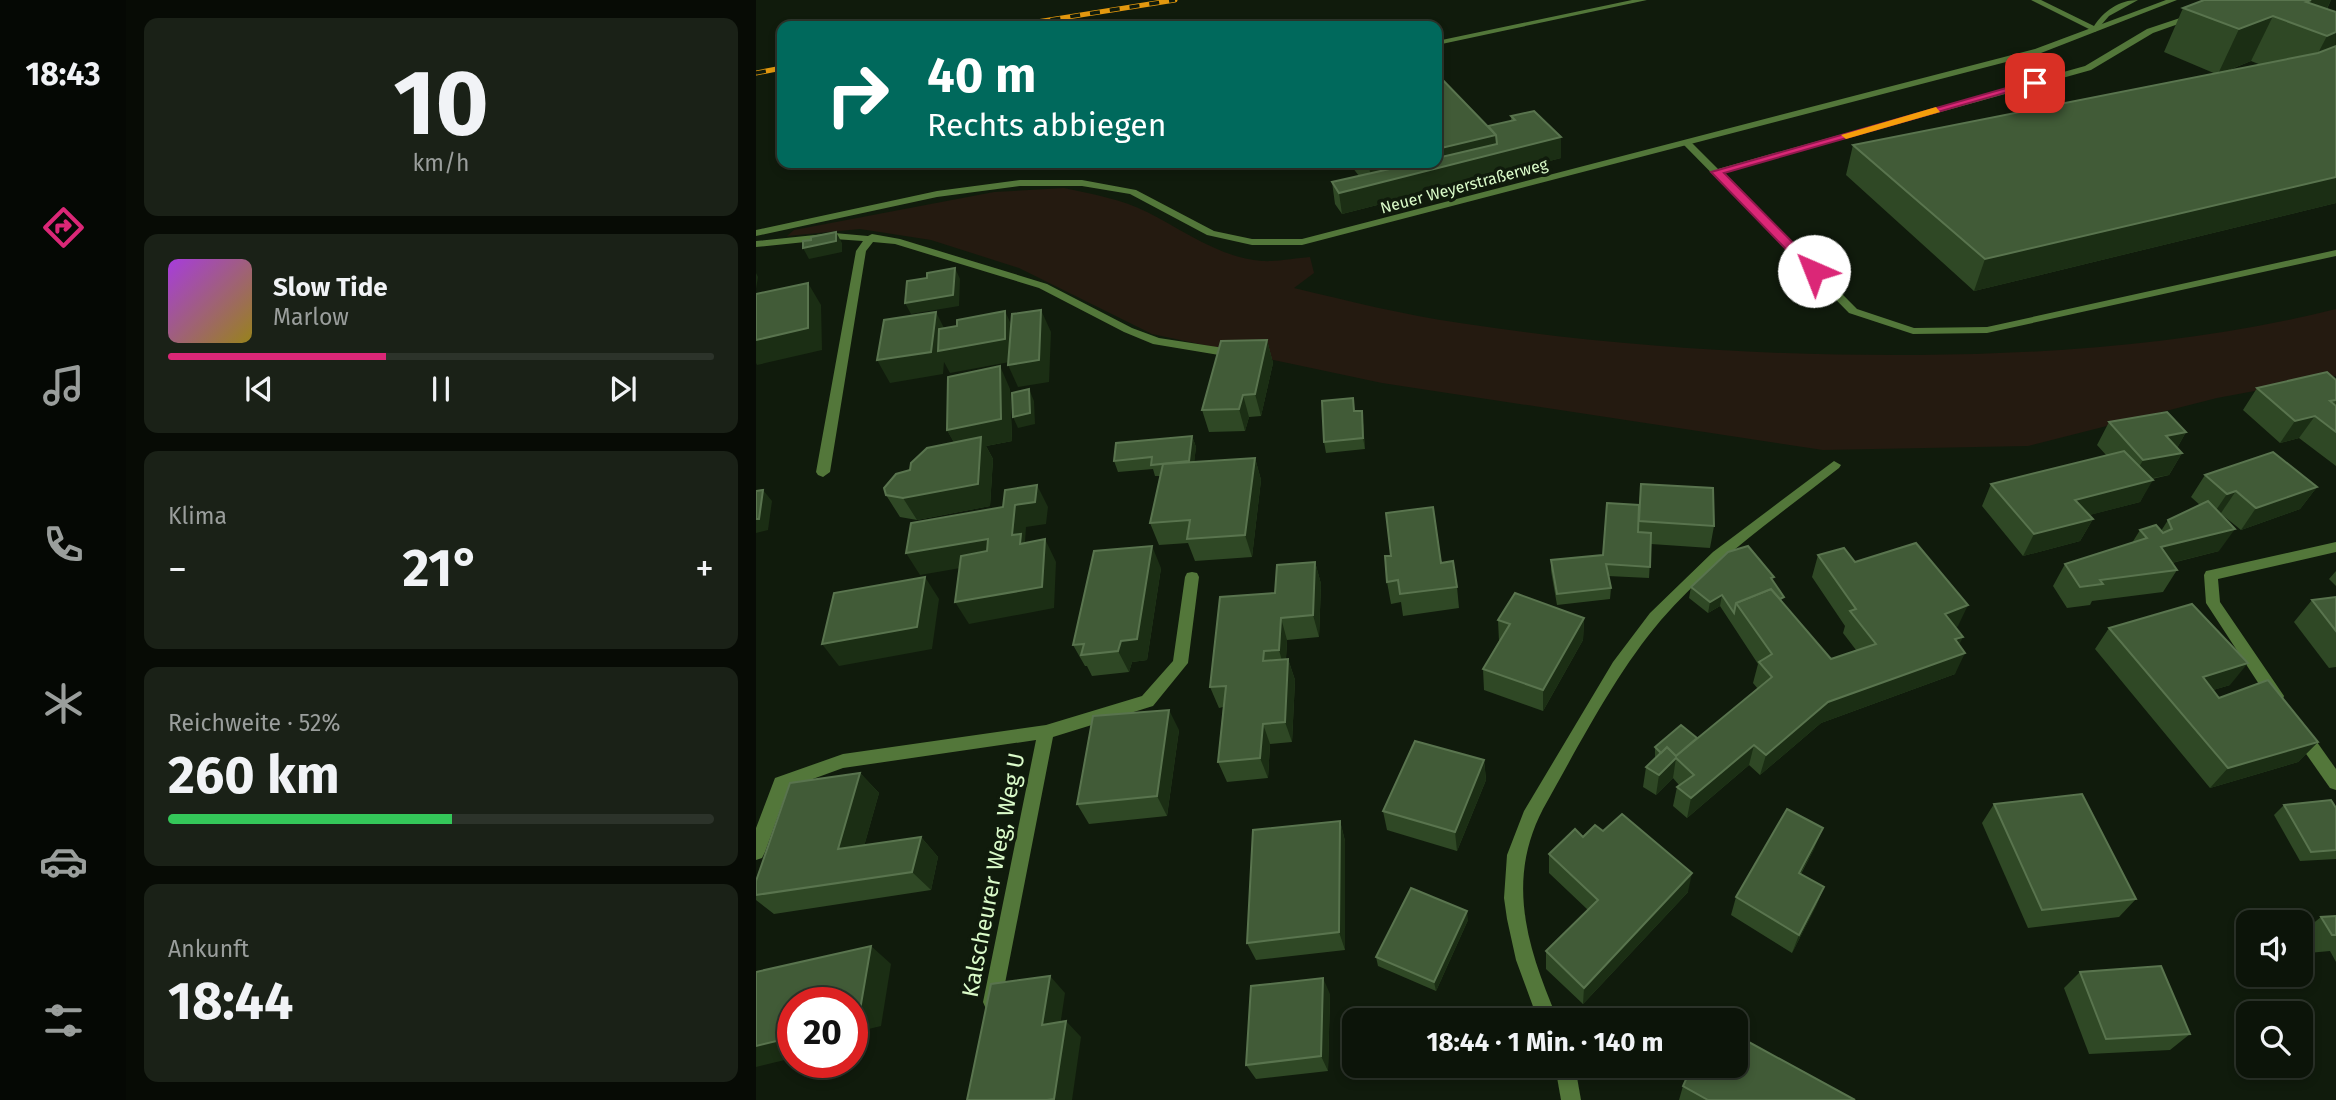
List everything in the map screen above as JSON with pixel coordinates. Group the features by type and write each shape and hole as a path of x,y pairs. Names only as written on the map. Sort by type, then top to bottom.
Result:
{"street":[{"path":"1442,42 1643,0"},
{"path":"2035,0 2095,30 2106,14 2134,0"},
{"name":"Neuer Weyerstraßerweg","path":"756,233 937,194 1020,183 1082,183 1133,192 1211,233 1252,242 1302,242 1688,144 2038,51 2174,0"},
{"path":"1716,172 2088,68 2150,31 2211,9"},
{"path":"1688,144 1853,311 1913,331 1987,330 2336,253"},
{"path":"756,244 834,236 896,241 1043,286 1128,330 1157,341 1244,355"},
{"path":"823,472 861,251 872,237"},
{"path":"1543,1008 1531,978 1515,921 1516,855 1534,810 1619,665 1656,616 1699,573 1833,465"},
{"path":"2336,547 2211,575 2213,603 2336,783"},
{"name":"Kalscheurer Weg, Weg U","path":"990,1018 1046,732 1147,701 1180,663 1192,578"},
{"path":"756,852 781,783 843,761 1046,732"},
{"path":"1567,1078 1571,1100"}],"shaded area":[{"path":"1064,188 1137,207 1231,255 1262,261 1310,257 1314,273 1294,288 1397,312 1460,323 1574,338 1688,348 1802,354 1917,355 2023,352 2128,344 2233,330 2336,309 2336,376 2217,398 2028,446 1823,450 1382,383 1152,334 1019,268 931,240 860,229 787,236 794,230 994,192"}],"building":[{"path":"2204,0 2311,0 2306,2 2336,12 2336,32 2327,36 2273,16 2239,29 2183,8"},
{"path":"2336,46 2336,177 1985,259 1853,145 2318,53"},
{"path":"1442,79 1496,135 1442,148"},
{"path":"1534,111 1561,137 1442,167 1442,157 1497,144 1496,135 1488,126 1515,120 1511,116"},
{"path":"1394,168 1438,168 1339,193 1332,182"},
{"path":"836,232 836,241 803,248 803,241 811,240 811,237"},
{"path":"955,268 953,295 905,303 907,281 927,278 927,273"},
{"path":"808,283 808,328 756,340 756,294"},
{"path":"1041,310 1039,360 1008,365 1012,314"},
{"path":"1005,311 1005,339 938,351 939,329 957,326 957,320"},
{"path":"936,312 931,352 877,360 884,320"},
{"path":"1267,340 1255,394 1243,395 1239,409 1202,410 1221,341"},
{"path":"1000,366 1001,419 947,430 948,377"},
{"path":"2327,372 2336,380 2336,400 2330,401 2336,406 2336,432 2315,416 2295,421 2257,388"},
{"path":"1029,389 1030,413 1013,417 1012,393"},
{"path":"1353,398 1354,411 1362,411 1363,438 1324,442 1322,401"},
{"path":"2167,412 2186,432 2166,436 2182,453 2143,460 2109,422"},
{"path":"1192,436 1189,461 1151,465 1152,457 1114,461 1116,443"},
{"path":"981,437 978,484 903,498 886,495 884,488 896,474 910,470 911,463 927,448"},
{"path":"2124,451 2153,480 2075,500 2093,519 2034,534 1991,484"},
{"path":"2273,452 2317,487 2256,508 2236,491 2227,494 2205,475"},
{"path":"1255,458 1245,535 1187,539 1190,520 1150,523 1163,464"},
{"path":"1641,484 1713,488 1714,526 1639,521"},
{"path":"1037,485 1035,502 1015,505 1012,535 1021,534 1020,544 1045,539 1042,587 955,602 961,556 987,551 988,539 906,553 911,523 1003,507 1005,490"},
{"path":"763,490 759,519 756,519 756,491"},
{"path":"2208,501 2235,529 2161,547 2177,570 2100,580 2103,584 2080,587 2065,564 2147,538 2140,530 2156,525 2163,533 2172,529 2168,520"},
{"path":"1607,503 1639,505 1638,532 1651,533 1650,567 1606,564 1611,588 1557,594 1551,560 1603,555"},
{"path":"1433,507 1441,563 1453,561 1457,587 1400,594 1398,580 1387,582 1385,556 1391,556 1386,513"},
{"path":"1916,543 1968,605 1945,614 1963,637 1955,639 1965,653 1828,702 1766,755 1754,745 1691,798 1677,787 1694,775 1676,758 1659,775 1646,767 1667,747 1676,756 1772,677 1759,662 1772,654 1736,603 1771,589 1831,659 1876,644 1850,611 1856,609 1818,555 1844,548 1855,562"},
{"path":"1152,546 1137,639 1121,641 1118,651 1081,655 1084,644 1073,645 1094,551"},
{"path":"1748,546 1774,577 1771,578 1784,597 1780,599 1771,589 1736,603 1734,613 1722,595 1710,602 1691,587 1728,552"},
{"path":"1315,562 1313,615 1281,618 1279,650 1264,651 1263,661 1288,659 1285,722 1263,724 1260,758 1218,762 1226,686 1210,687 1220,597 1275,593 1277,565"},
{"path":"925,577 917,627 822,644 834,593"},
{"path":"1515,593 1584,618 1543,690 1483,669 1510,624 1498,620"},
{"path":"2336,597 2336,631 2312,600"},
{"path":"2192,604 2248,663 2203,677 2219,698 2268,680 2318,742 2228,768 2109,628"},
{"path":"1169,710 1157,796 1077,804 1093,716"},
{"path":"1681,725 1697,738 1676,756 1667,747 1661,753 1655,747"},
{"path":"1415,741 1484,760 1455,832 1383,811"},
{"path":"860,773 838,849 921,837 912,872 756,895 756,881 790,783"},
{"path":"2082,794 2136,899 2042,910 1994,804"},
{"path":"2331,800 2336,808 2336,850 2311,852 2284,805"},
{"path":"1787,809 1823,828 1799,873 1824,887 1799,935 1736,897"},
{"path":"1622,814 1692,873 1584,988 1546,951 1598,900 1549,854 1575,829 1583,837 1595,825 1603,831"},
{"path":"1340,821 1339,932 1247,943 1253,830"},
{"path":"1411,888 1467,911 1434,982 1376,957"},
{"path":"2336,916 2336,935 2332,935 2321,917"},
{"path":"871,946 864,987 777,987 777,1041 756,1046 756,972"},
{"path":"2161,966 2190,1034 2106,1039 2080,972"},
{"path":"1050,976 1042,1025 1066,1021 1054,1099 967,1100 991,984"},
{"path":"1323,978 1321,1056 1246,1065 1251,986"},
{"path":"1748,1042 1855,1100 1708,1100 1683,1086 1687,1078 1748,1078"}],"railway":[{"path":"1043,21 1175,0"},
{"path":"756,73 777,69"}],"slow traffic":[{"path":"1846,135 1936,110"}],"route":[{"path":"1814,271 1716,172 2035,83"}]}
